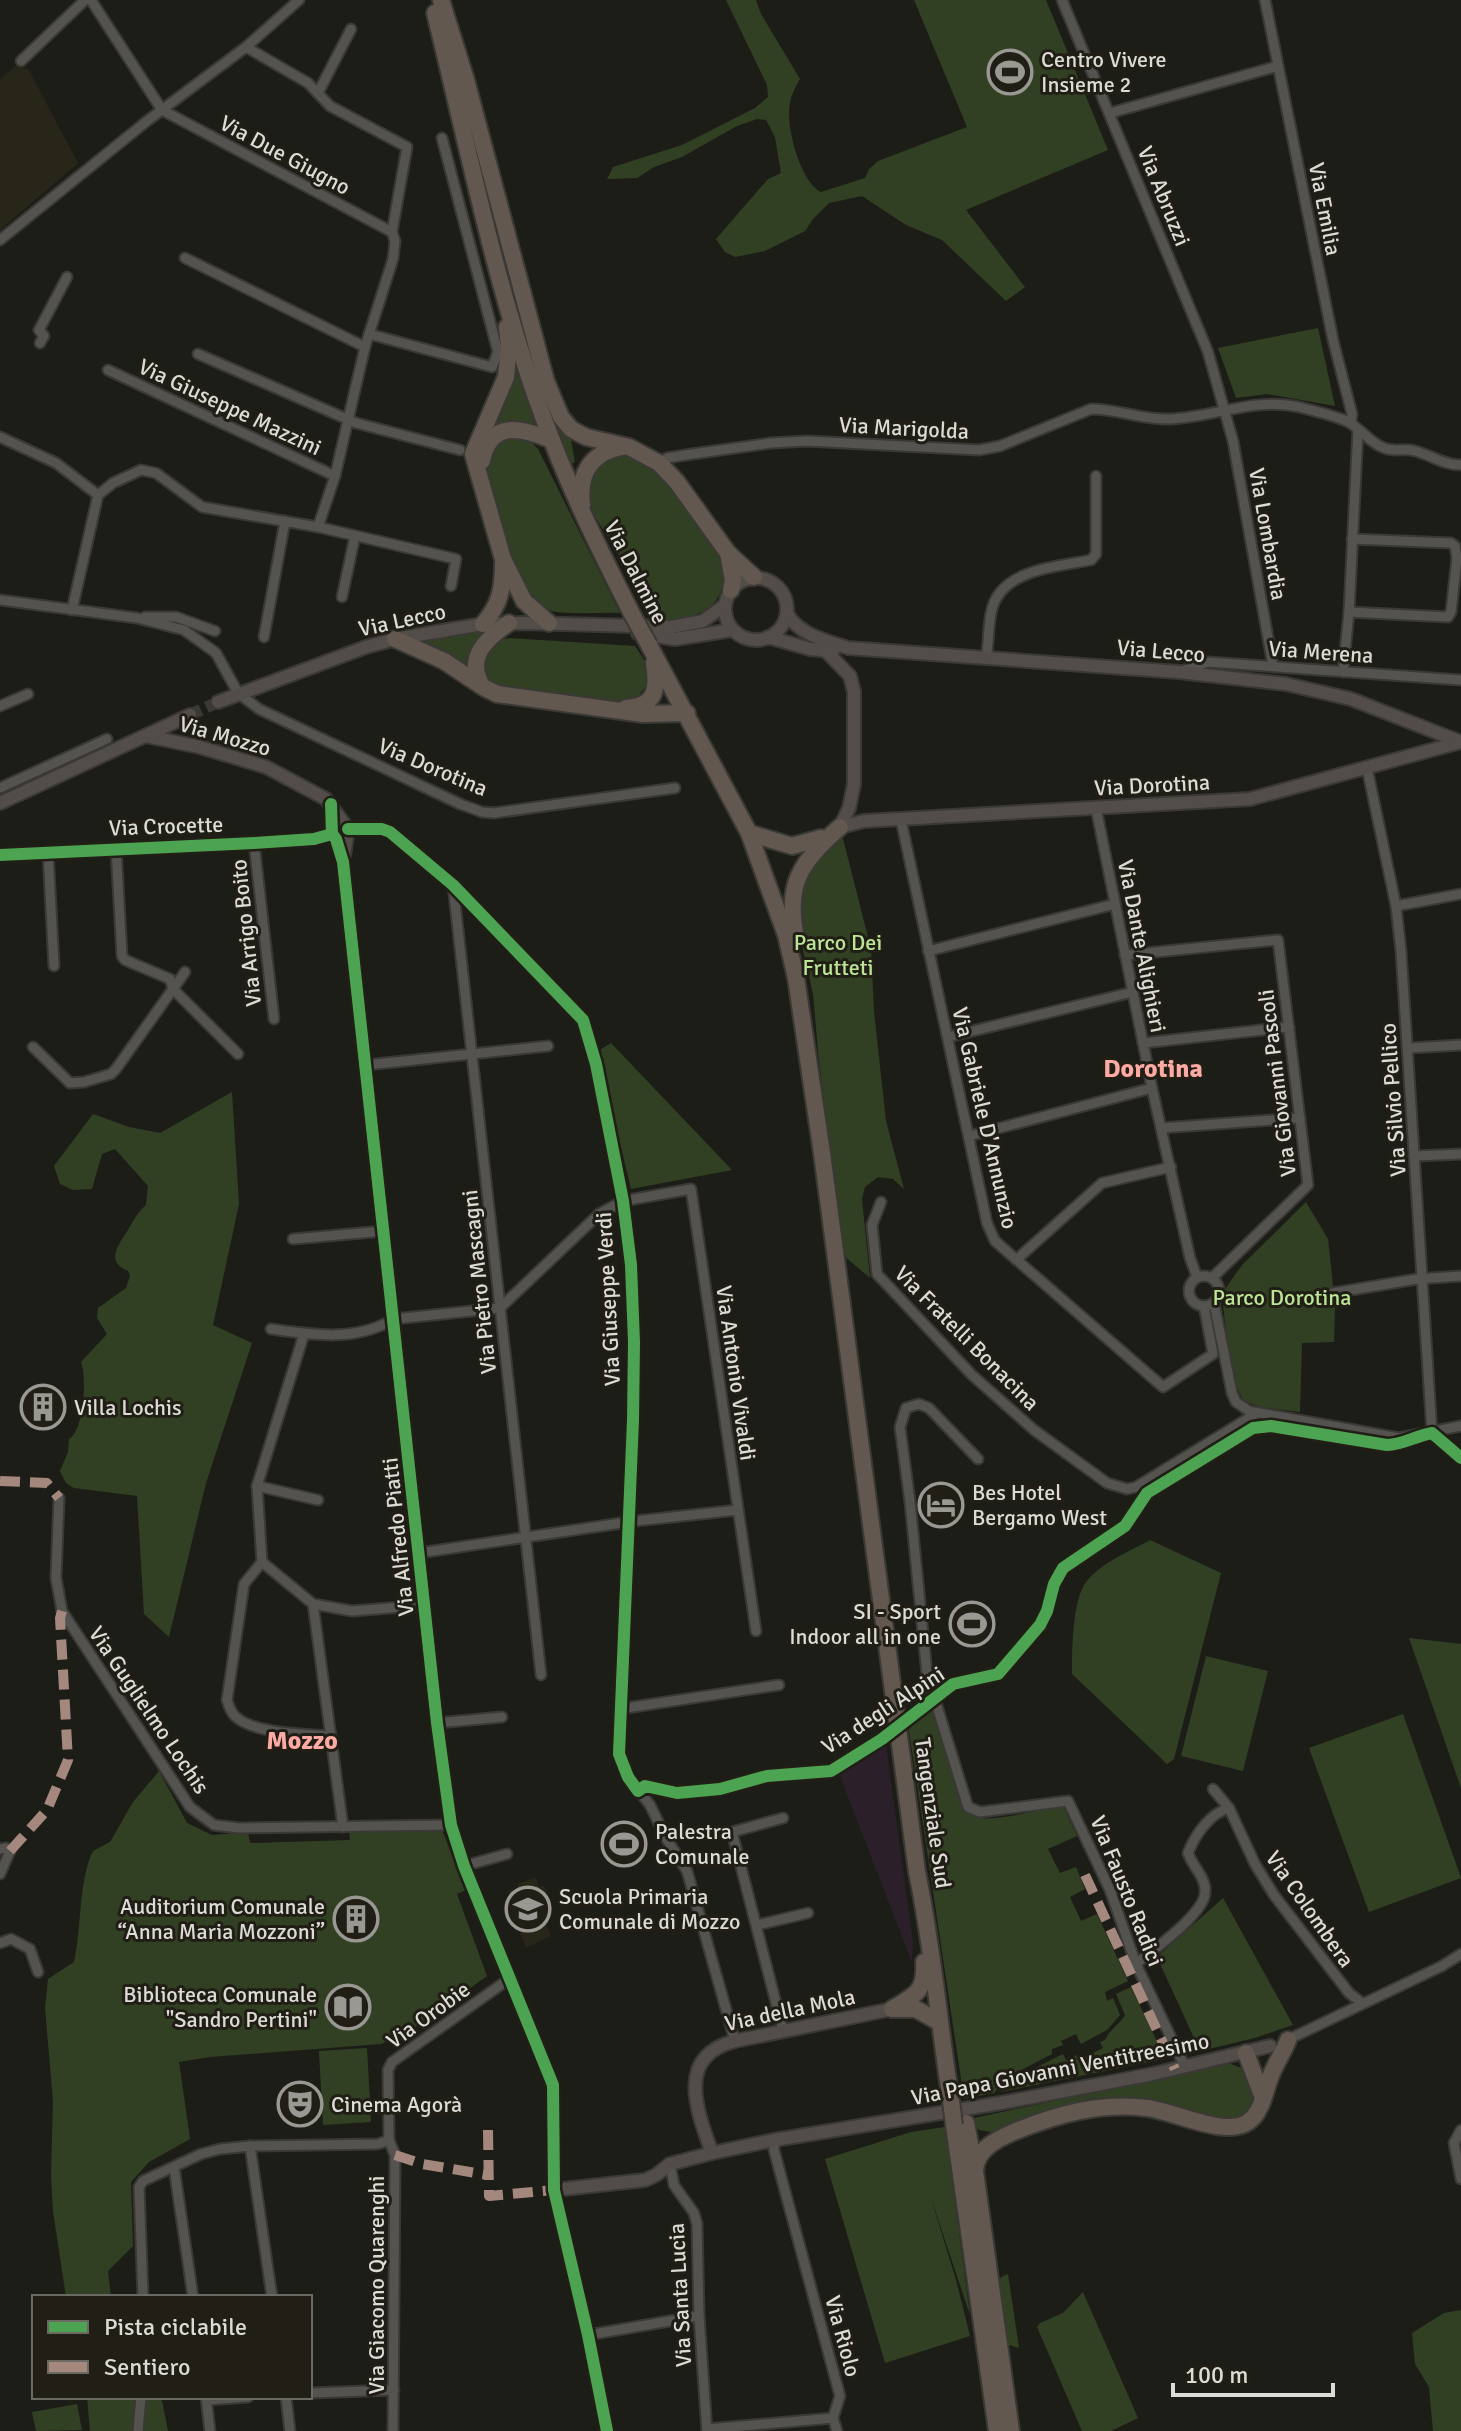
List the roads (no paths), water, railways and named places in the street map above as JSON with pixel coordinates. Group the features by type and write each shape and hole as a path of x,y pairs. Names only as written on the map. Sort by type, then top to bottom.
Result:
{"highway":[{"name":"Via Dalmine","path":"431,0 498,267 552,440 584,518 632,614 749,833 786,935 803,1022 822,1153"},
{"path":"441,0 466,80 546,381 561,417 578,434 629,447 659,463 677,482 728,553 754,577"},
{"path":"498,267 499,295 509,346 508,368 474,446 474,461 503,559 524,601 549,623"},
{"path":"481,478 485,448 497,434 522,429 552,440"},
{"path":"578,434 585,470 581,486 584,518"},
{"path":"585,470 603,453 629,447"},
{"path":"728,553 733,580 728,597"},
{"path":"483,624 498,604 502,592 503,559"},
{"path":"483,687 475,670 479,650 491,635 509,623"},
{"path":"395,639 444,661 497,694 643,714 687,713"},
{"path":"605,708 643,705 652,696 657,683 651,649"},
{"path":"749,833 792,846 818,840 840,827"},
{"path":"822,1153 810,1006 792,912 793,890 798,872 813,850 840,827"},
{"name":"Tangenziale Sud","path":"822,1153 917,1872 933,1958 939,2022 963,2127 997,2431"},
{"path":"892,2009 917,1993 924,1981 917,1872"},
{"path":"933,1958 948,2031 955,2101"},
{"path":"892,2009 916,2009 939,2022"},
{"path":"975,2171 975,2161 981,2152 1010,2134 1058,2115 1105,2107 1161,2110 1231,2128 1251,2119 1288,2040"},
{"path":"1270,2046 1272,2072"},
{"path":"1246,2053 1263,2098"},
{"path":"963,2127 986,2137 1010,2134"},
{"path":"963,2127 975,2171 1011,2431"}],"street":[{"path":"21,61 88,0 162,110"},
{"path":"0,240 246,47 299,0"},
{"name":"Via Abruzzi","path":"1062,0 1208,352 1224,409"},
{"name":"Via Emilia","path":"1265,0 1333,340 1354,427 1349,612 1343,672"},
{"path":"318,93 351,29"},
{"path":"246,47 308,83 330,106 407,147 392,232 395,241 393,259 365,347 335,476 318,527"},
{"path":"1110,113 1278,66"},
{"name":"Via Due Giugno","path":"162,110 392,232"},
{"path":"369,334 492,367 498,352 442,138"},
{"path":"185,258 365,347"},
{"path":"40,343 44,336 39,330 67,277"},
{"path":"198,354 347,419 460,450"},
{"name":"Via Giuseppe Mazzini","path":"108,370 335,476"},
{"name":"Via Marigolda","path":"659,463 667,458 795,442 979,450 1000,446 1091,409 1151,419 1171,419 1272,403 1301,408 1354,427 1384,448 1413,450 1437,461 1461,465"},
{"name":"Via Lombardia","path":"1224,409 1233,441 1273,666"},
{"path":"0,437 56,463 98,495"},
{"path":"72,610 98,495 113,483 141,470 156,473 202,507 318,527 456,559 451,586"},
{"path":"986,658 991,611 1007,586 1020,575 1091,560 1096,554 1096,476"},
{"path":"264,637 285,521"},
{"path":"342,597 355,536"},
{"path":"1349,612 1448,617 1457,558 1455,546 1451,543 1352,539"},
{"path":"754,577 772,581 779,587 787,603 787,613 778,630 768,637 749,639 732,630 726,618 728,597 741,581 754,577"},
{"name":"Via Lecco","path":"218,702 395,639 483,624 671,627 703,621 728,597"},
{"path":"0,600 137,618 184,630 216,653 238,693"},
{"name":"Via Lecco","path":"787,613 790,620 813,636 848,648 1179,672 1286,684 1351,699 1461,742"},
{"path":"137,618 176,617 215,631"},
{"name":"Via Lecco","path":"604,627 675,639 732,630"},
{"name":"Via Lecco","path":"768,637 810,649 838,652 848,648"},
{"path":"825,650 850,676 854,692 854,784 849,808 840,827"},
{"name":"Via Merena","path":"1179,672 1208,662 1461,680"},
{"name":"Via Dorotina","path":"238,693 259,709 482,812 494,813 675,788"},
{"path":"0,706 28,694"},
{"path":"0,803 189,716 185,727 188,736 200,747"},
{"name":"Via Mozzo","path":"146,736 200,747 266,767 312,790 331,804 340,832"},
{"path":"0,788 107,739"},
{"name":"Via Dorotina","path":"840,827 864,821 1250,799 1461,742"},
{"name":"Via Silvio Pellico","path":"1367,768 1396,906 1432,1433"},
{"name":"Via Dante Alighieri","path":"1096,808 1152,1088 1197,1277 1191,1283 1190,1297 1194,1303 1209,1304"},
{"name":"Via Gabriele D'Annunzio","path":"901,820 989,1232 1016,1260 1163,1387 1213,1354 1209,1304"},
{"name":"Via Giuseppe Verdi","path":"340,832 382,829 390,832 453,885 583,1020 596,1064 623,1201 631,1265 633,1420 619,1709 621,1762 650,1805 687,1871 719,1974 735,2041"},
{"name":"Via Crocette","path":"0,855 314,839 340,832"},
{"name":"Via Alfredo Piatti","path":"340,832 437,1723 451,1825 464,1866 553,2085 554,2190"},
{"name":"Via Arrigo Boito","path":"254,843 274,1019"},
{"path":"116,848 122,956 170,979 173,989 238,1054"},
{"path":"48,852 54,966"},
{"name":"Via Pietro Mascagni","path":"453,885 541,1675"},
{"path":"1396,906 1461,894"},
{"path":"928,951 1115,904"},
{"name":"Via Giovanni Pascoli","path":"1125,955 1278,940 1308,1185 1212,1278"},
{"path":"33,1047 70,1083 111,1074 185,972"},
{"path":"948,1037 1133,992"},
{"path":"1143,1043 1289,1027"},
{"path":"1408,1048 1461,1045"},
{"path":"366,1065 548,1046"},
{"path":"969,1136 1152,1088"},
{"path":"1161,1128 1300,1118"},
{"path":"1414,1156 1461,1154"},
{"path":"1016,1260 1102,1183 1171,1167"},
{"name":"Via Antonio Vivaldi","path":"623,1201 691,1189 756,1631"},
{"path":"271,1329 345,1337 394,1319 500,1308 599,1214 623,1201"},
{"name":"Via Fratelli Bonacina","path":"881,1202 872,1225 877,1274 972,1375 1034,1430 1107,1483 1127,1489 1143,1484 1257,1413"},
{"path":"293,1239 384,1231"},
{"path":"1333,1293 1461,1276"},
{"path":"1197,1277 1212,1278 1219,1289 1209,1304 1232,1393 1243,1408 1399,1438 1461,1426"},
{"path":"304,1334 257,1486 262,1562 244,1584 227,1700 233,1715 245,1723 283,1732 331,1736"},
{"name":"Via Fausto Radici","path":"978,1459 929,1408 919,1404 906,1408 900,1427 927,1674 968,1807 980,1812 1068,1801 1110,1890 1136,1964 1185,2067"},
{"path":"1432,1433 1461,1458"},
{"path":"257,1486 318,1500"},
{"name":"Via Guglielmo Lochis","path":"59,1498 56,1578 62,1611 182,1795 201,1817 214,1825 239,1828 451,1825"},
{"path":"419,1553 627,1522 738,1510"},
{"path":"262,1562 313,1604 352,1611 426,1605"},
{"path":"313,1604 343,1827"},
{"path":"619,1709 779,1685"},
{"path":"437,1723 502,1717"},
{"name":"Via Colombera","path":"1213,1789 1229,1808 1255,1864 1274,1895 1349,1993 1362,2003"},
{"path":"1136,1964 1199,1907 1206,1894 1204,1884 1188,1853 1206,1823 1220,1810 1229,1808"},
{"path":"783,1818 732,1832 783,2030"},
{"path":"0,1874 5,1850"},
{"path":"464,1866 507,1854"},
{"path":"757,1925 808,1913"},
{"path":"0,1943 11,1939 30,1949 38,1972"},
{"name":"Via Papa Giovanni Ventitreesimo","path":"554,2190 645,2180 670,2164 712,2153 1001,2103 1246,2053 1288,2040 1461,1954"},
{"name":"Via Papa Giovanni Ventitreesimo","path":"1442,1966 1461,1962"},
{"name":"Via Orobie","path":"389,2140 388,2074 392,2062 509,1979"},
{"name":"Via della Mola","path":"712,2153 697,2097 695,2074 705,2056 735,2041 892,2009"},
{"path":"1461,2130 1454,2143 1461,2179"},
{"path":"143,2295 139,2187 143,2181 201,2154 250,2146 378,2144 389,2140"},
{"name":"Via Giacomo Quarenghi","path":"389,2140 395,2155 393,2431"},
{"name":"Via Riolo","path":"774,2140 774,2150 840,2396 833,2418"},
{"path":"250,2146 272,2295"},
{"name":"Via Santa Lucia","path":"670,2164 674,2185 694,2213 697,2224 699,2316 707,2430"},
{"path":"174,2167 193,2295"},
{"path":"554,2190 607,2431"},
{"path":"588,2335 699,2316"},
{"path":"312,2393 394,2390"},
{"path":"138,2431 141,2399"},
{"path":"206,2399 210,2431"},
{"path":"286,2399 290,2431"},
{"path":"707,2430 833,2418 837,2431"}],"tunnel":[{"path":"190,715 218,702"}],"place":[{"name":"Centro Vivere Insieme 2","path":"1010,72"},
{"name":"Villa Lochis","path":"43,1407"},
{"name":"Bes Hotel Bergamo West","path":"941,1505"},
{"name":"SI - Sport Indoor all in one","path":"972,1624"},
{"name":"Palestra Comunale","path":"624,1844"},
{"name":"Scuola Primaria Comunale di Mozzo","path":"528,1909"},
{"name":"Auditorium Comunale “Anna Maria Mozzoni”","path":"356,1919"},
{"name":"Biblioteca Comunale \"Sandro Pertini\"","path":"348,2007"},
{"name":"Cinema Agorà","path":"300,2104"}],"district":[{"name":"Dorotina","path":"1153,1069"},
{"name":"Mozzo","path":"302,1741"}],"park label":[{"name":"Parco Dei Frutteti","path":"838,954"},
{"name":"Parco Dorotina","path":"1282,1297"}]}
